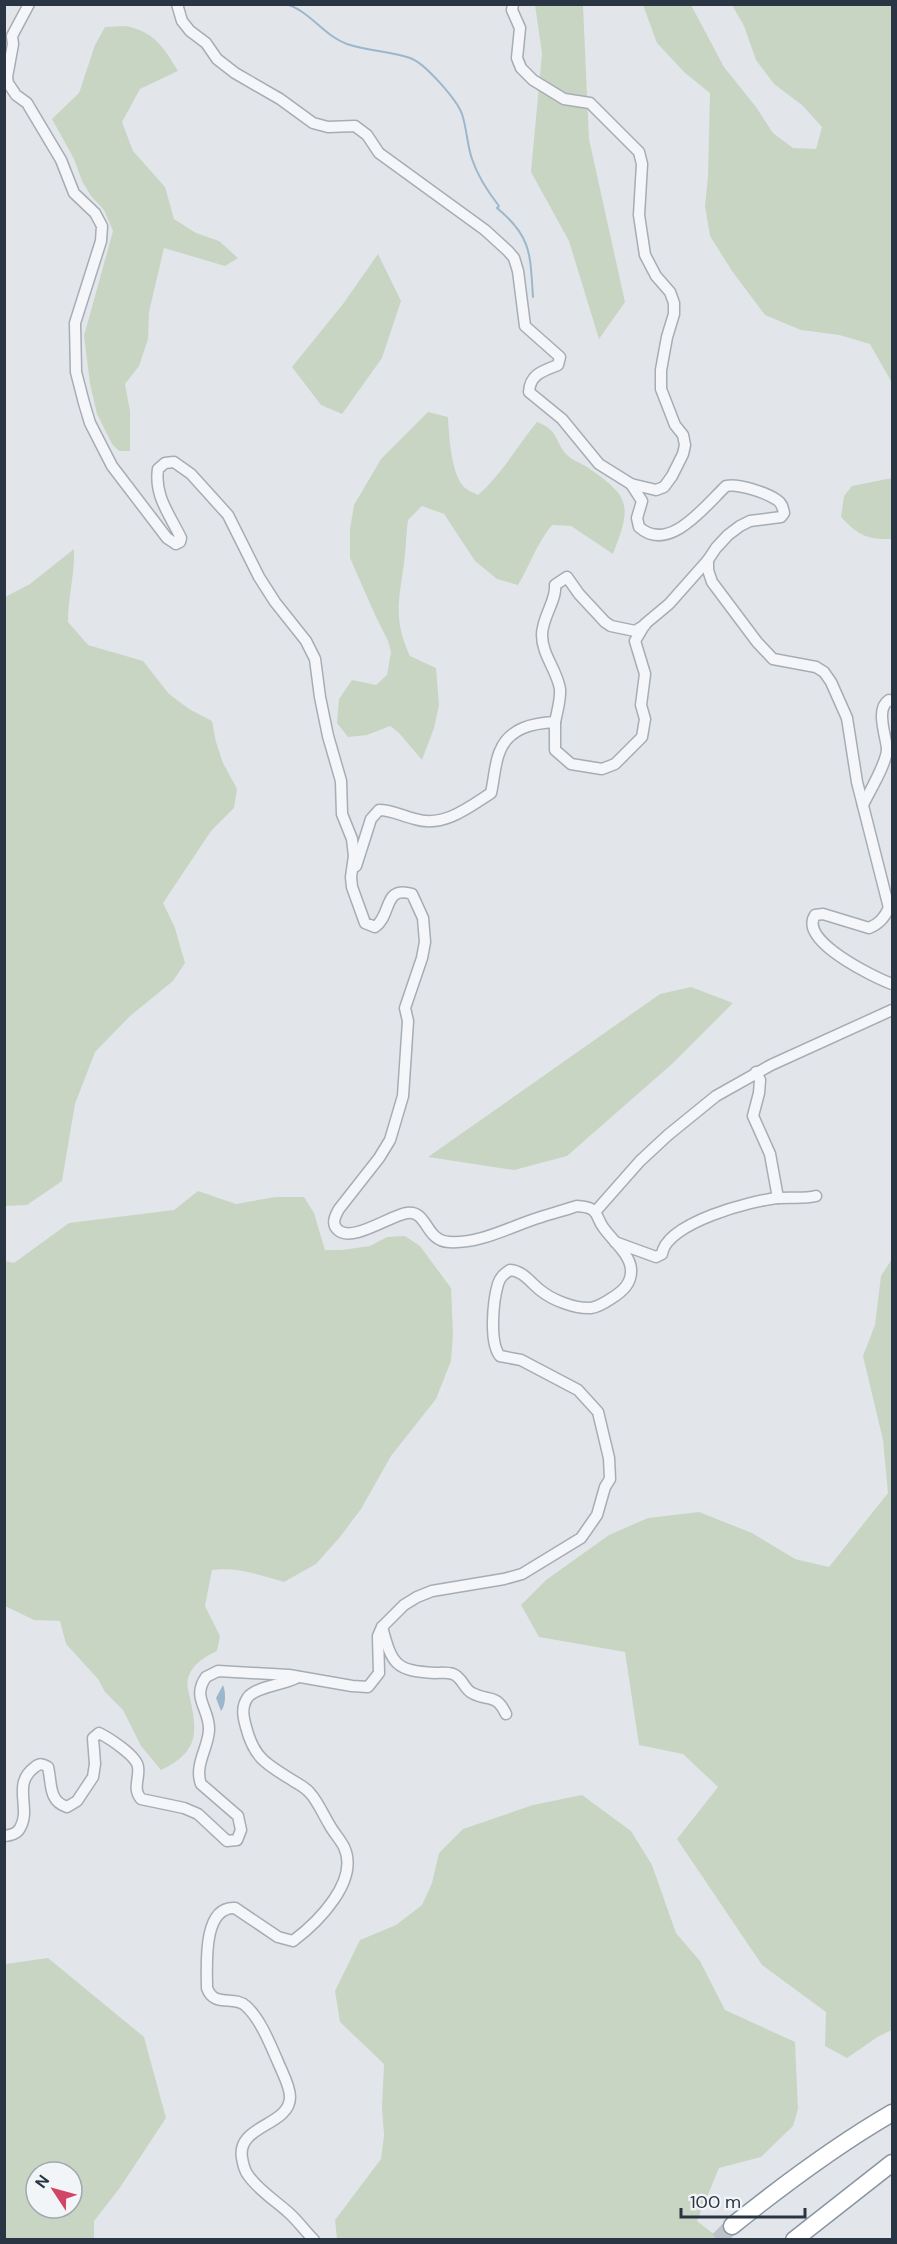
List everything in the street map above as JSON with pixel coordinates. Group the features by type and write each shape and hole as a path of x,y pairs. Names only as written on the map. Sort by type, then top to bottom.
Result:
{"highway":[{"path":"732,2226 790,2179 849,2138 892,2114"},
{"path":"794,2240 892,2163"}],"street":[{"path":"4,1836 16,1833 20,1828 23,1820 24,1781 27,1774 38,1764 48,1767 55,1800 67,1807 77,1801 95,1770 93,1737 99,1733 135,1759 138,1766 136,1787 141,1799 184,1808 198,1814 227,1841 237,1840 241,1830 238,1816 201,1784 198,1777 198,1769 209,1733 208,1719 201,1703 200,1690 203,1680 218,1671 299,1677 368,1687 379,1673 378,1636 395,1612 417,1597 432,1591 504,1580 522,1574 576,1541 597,1515 605,1487 610,1479 609,1458 598,1412 578,1390 520,1360 500,1356 494,1346 493,1318 498,1284 501,1277 510,1270 516,1270 540,1291 566,1304 592,1308 622,1291 630,1280 631,1267 595,1212 588,1207 576,1206 487,1236 455,1242 446,1242 432,1235 422,1218 416,1213 406,1213 381,1225 348,1234 339,1232 335,1226 334,1219 339,1209 379,1158 390,1140 398,1116 403,1096 407,1059 408,1021 405,1008 422,958 425,942 423,918 412,894 404,891 396,893 390,899 382,922 375,927 365,923 351,877 354,856 352,839 342,814 341,781 326,727 315,659 306,641 275,602 259,577 228,515 191,474 174,462 165,463 158,469 159,495 181,538 176,544 167,538 118,474 90,423 76,372 75,323 100,241 102,226 95,213 74,193 61,160 27,103 11,89 7,77 13,44 8,34 29,4"},
{"path":"177,4 182,21 190,31 206,43 217,60 280,99 313,123 328,127 355,126 367,135 379,153 485,230 508,251 514,258 518,271 525,326 560,357 558,365 534,376 529,384 529,392 562,419 599,464 631,484 656,490 664,487 672,476 685,445 683,435 668,410 662,389 661,370 674,314 674,303 670,292 656,276 645,255 639,215 642,164 639,152 613,128 595,106 590,103 564,99 533,80 521,68 517,58 520,28 512,10 513,4"},
{"path":"631,484 642,501 637,518 639,527 646,534 655,537 675,530 694,519 726,486 733,484 777,500 782,505 784,513 781,517 750,521 728,534 669,604 635,631 611,626 579,594 567,577 555,585 556,594 549,607 542,636 560,691 555,722 555,750 571,764 602,769 615,764 642,737 645,719 642,705 645,674 635,641 645,624"},
{"path":"708,560 712,582 757,642 773,659 816,667 824,672 847,718 857,782 889,908 885,917 869,928 823,914 815,915 812,926 816,935 828,948 874,977 892,984"},
{"path":"863,805 887,752 883,709 885,703 892,701"},
{"path":"351,877 360,858 371,819 379,810 391,810 430,823 463,811 491,793 500,751 513,732 537,722 555,722"},
{"path":"595,1212 640,1161 716,1096 756,1072 892,1010"},
{"path":"756,1072 760,1080 753,1116 770,1154 778,1198"},
{"path":"614,1242 657,1257 662,1254 663,1247 672,1238 689,1226 728,1210 778,1198 816,1196"},
{"path":"382,1628 393,1659 404,1669 449,1673 457,1676 473,1694 493,1698 501,1704 506,1713"},
{"path":"299,1677 290,1682 252,1693 244,1704 243,1714 252,1746 259,1758 311,1794 344,1848 348,1867 335,1899 304,1933 293,1941 278,1937 235,1908 223,1912 215,1919 208,1941 207,1988 209,1994 215,1999 246,2006 263,2030 278,2060 288,2088 290,2097 288,2105 281,2114 250,2134 241,2152 244,2167 250,2178 292,2215 314,2240"}],"green space":[{"path":"535,5 583,5 589,139 625,302 599,339 569,241 531,172 542,53"},
{"path":"643,5 691,5 724,67 756,107 773,133 793,148 816,149 822,127 802,105 774,84 756,60 744,26 732,5 892,5 892,383 870,344 839,335 801,330 765,315 732,271 710,236 705,206 710,93 685,73 657,43"},
{"path":"126,26 144,32 158,42 178,71 140,89 122,122 133,151 165,187 174,219 196,233 219,241 238,258 225,266 164,248 149,312 148,339 139,366 125,384 130,411 130,451 119,451 112,444 97,414 90,384 84,336 113,231 104,210 91,196 82,181 74,159 52,119 79,93 95,45 105,27"},
{"path":"378,254 401,301 382,358 342,414 321,405 292,367 343,304"},
{"path":"428,412 448,417 454,465 460,482 472,492 478,495 487,487 537,422 553,432 569,457 602,477 612,486 624,503 625,513 613,554 571,526 552,525 518,585 497,579 475,561 444,514 422,506 408,520 399,599 399,620 410,656 436,668 439,705 434,728 422,760 390,726 367,735 348,737 337,723 339,699 352,680 376,685 387,675 391,652 350,558 350,529 354,505 381,459"},
{"path":"892,478 892,539 876,539 864,535 841,517 844,496 852,486"},
{"path":"74,549 68,622 88,645 143,661 169,694 189,709 212,721 223,763 237,789 234,808 211,831 163,903 175,928 185,963 173,981 130,1016 95,1052 75,1104 62,1181 27,1205 5,1206 5,597 30,584"},
{"path":"691,987 733,1003 672,1064 567,1156 514,1170 428,1157 660,994"},
{"path":"198,1191 236,1204 275,1197 304,1197 314,1213 325,1250 370,1246 387,1237 405,1236 420,1246 451,1288 453,1334 451,1361 436,1399 391,1456 361,1509 316,1564 284,1582 239,1571 212,1570 205,1606 220,1636 217,1651 197,1663 188,1678 194,1722 194,1732 189,1749 161,1770 141,1746 123,1710 105,1692 98,1679 66,1644 60,1621 34,1620 5,1606 5,1261 14,1263 69,1223 174,1210"},
{"path":"892,1259 892,2030 847,2058 825,2046 826,2012 762,1965 677,1839 718,1787 683,1754 639,1745 625,1652 539,1637 521,1605 546,1580 609,1535 648,1518 699,1512 752,1533 795,1559 829,1567 888,1493 883,1440 863,1356 875,1325 881,1276"},
{"path":"582,1795 631,1831 652,1865 676,1933 700,1961 725,2010 795,2042 798,2109 793,2126 761,2157 719,2168 697,2221 720,2239 337,2239 335,2220 381,2159 384,2135 382,2107 384,2064 340,2022 335,1991 360,1940 396,1925 422,1905 432,1883 439,1853 463,1829 533,1805"},
{"path":"48,1958 144,2037 166,2118 119,2189 94,2221 94,2239 5,2239 5,1964"}],"water":[{"path":"223,1685 225,1698 221,1711 216,1698"}],"waterway":[{"path":"286,4 295,7 331,35 347,44 416,61 447,91 462,114 470,154 480,178 499,206 497,208 517,228 527,247 533,297"}],"tunnel":[{"path":"718,2240 732,2226"}]}
